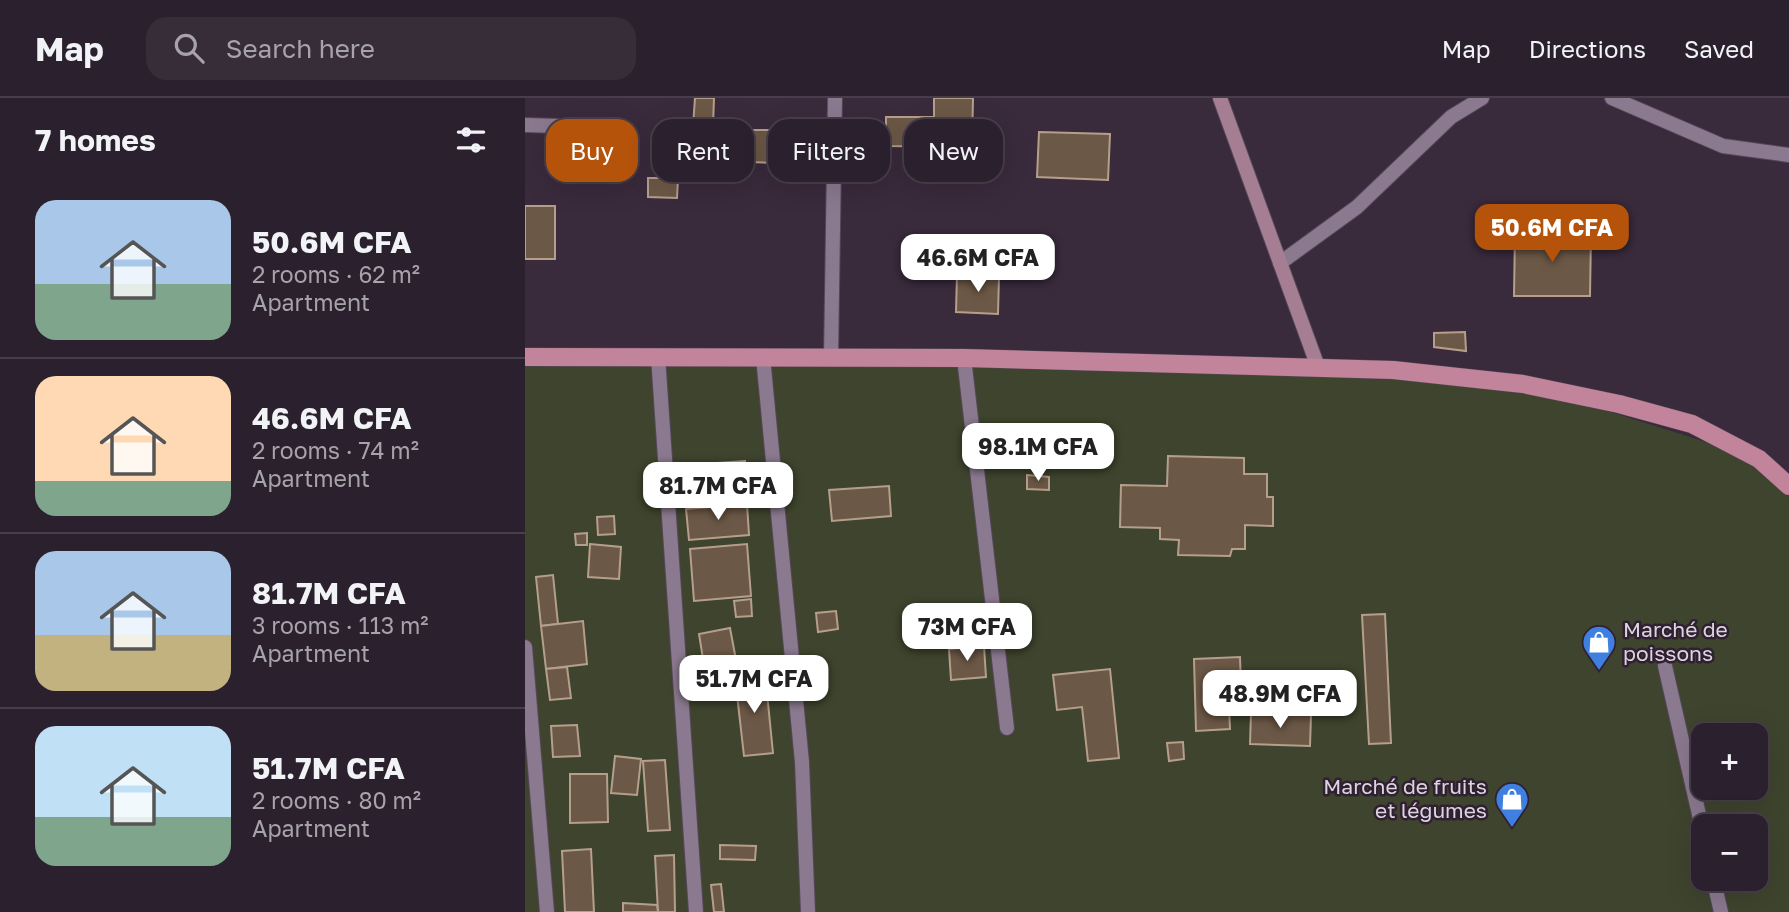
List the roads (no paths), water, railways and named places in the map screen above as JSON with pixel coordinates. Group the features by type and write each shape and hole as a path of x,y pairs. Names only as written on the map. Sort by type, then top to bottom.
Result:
{"main road":[{"path":"1220,98 1318,367"},
{"path":"525,357 964,358 1393,370 1523,384 1619,404 1692,424 1759,459 1789,486"}],"street":[{"path":"831,358 835,98"},
{"path":"1280,263 1357,207 1451,117 1482,98"},
{"path":"1612,98 1723,146 1789,155"},
{"path":"525,125 546,126"},
{"path":"659,356 696,912"},
{"path":"762,357 801,762 809,912"},
{"path":"964,358 1007,728"},
{"path":"525,647 547,912"},
{"path":"1665,666 1699,814"},
{"path":"1716,891 1721,912"}],"place":[{"name":"Marché de poissons","path":"1599,672"},
{"name":"Marché de fruits et légumes","path":"1512,829"}]}
